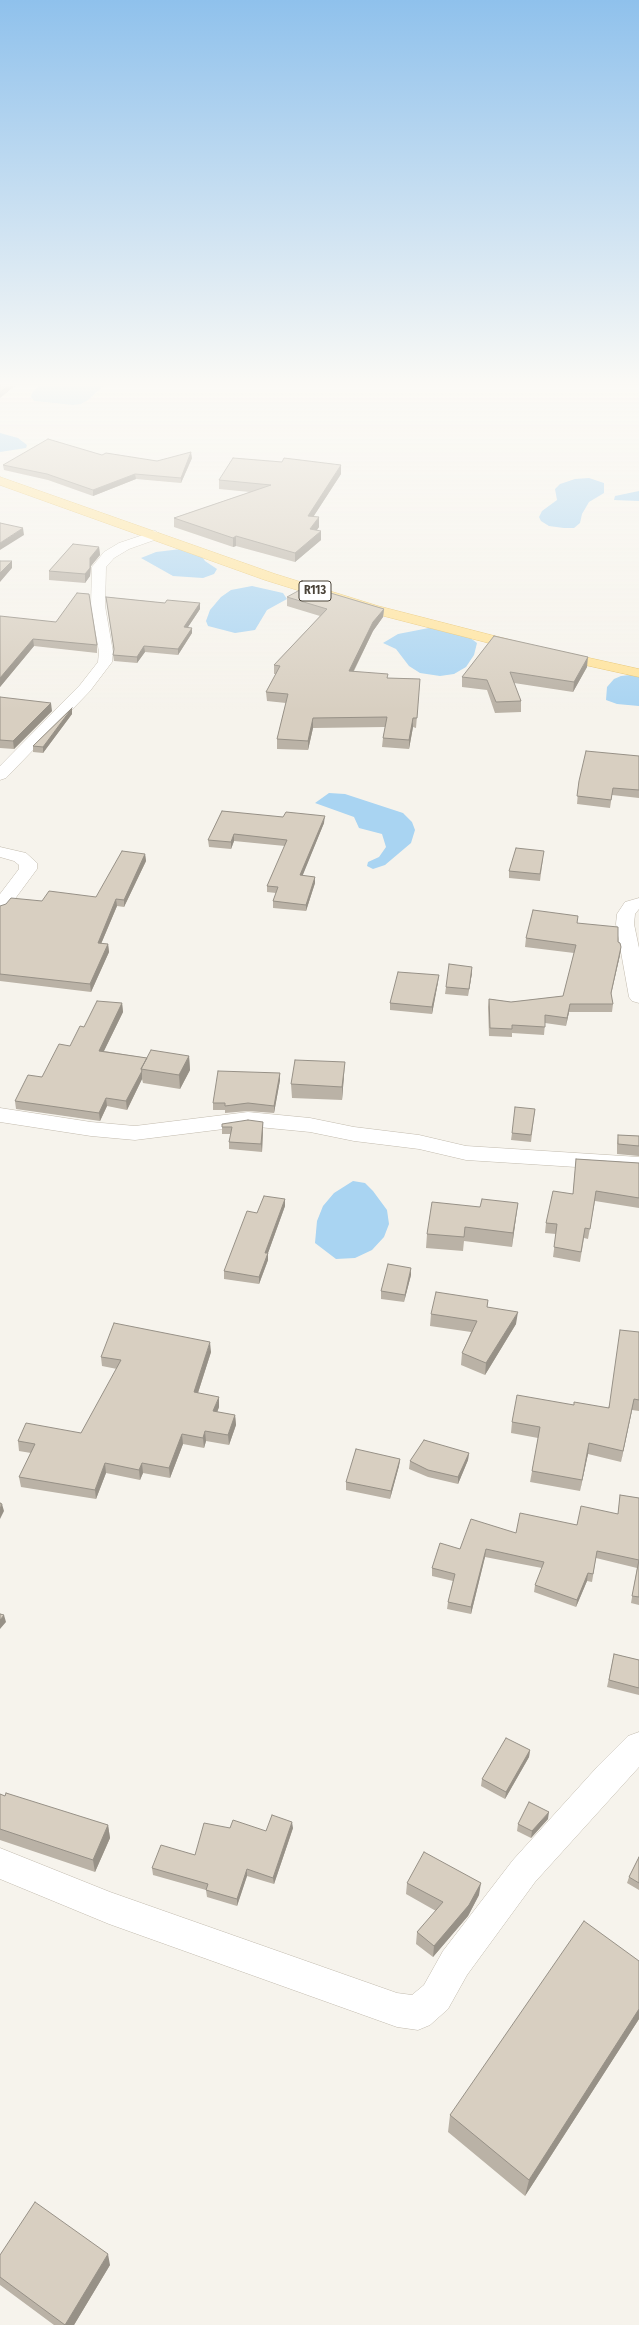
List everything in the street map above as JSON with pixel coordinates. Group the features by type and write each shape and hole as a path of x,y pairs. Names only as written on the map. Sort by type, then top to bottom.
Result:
{"main road":[{"name":"R113","path":"39,494 270,577 373,609 532,649"},
{"path":"548,653 639,673"}],"street":[{"path":"0,775 85,688 105,662 106,652 98,606 99,567 109,555 124,546 155,535"},
{"path":"0,852 20,857 28,863 28,869 0,907"},
{"path":"639,903 631,906 626,914 625,924 639,997"},
{"path":"0,1115 91,1129 135,1133 248,1119 310,1125 354,1134 419,1142 466,1153 639,1164"},
{"path":"0,1863 109,1908 397,2010 418,2013 436,1997 455,1963 524,1870 609,1776 639,1746"}],"water":[{"path":"556,494 602,494 589,502 582,514 580,523 574,528 549,526 541,521 539,517 542,511 557,500"},
{"path":"639,494 639,501 614,500 615,496"},
{"path":"181,549 201,555 205,561 217,569 214,574 203,578 173,576 141,558 156,552"},
{"path":"252,586 283,593 287,599 267,610 255,630 235,633 208,626 206,621 210,610 221,597 231,590"},
{"path":"434,627 465,634 477,643 474,655 466,667 454,674 440,676 420,673 409,666 396,649 383,643 398,634"},
{"path":"621,676 639,676 639,706 617,704 606,700 607,687 614,679"},
{"path":"329,793 345,794 403,813 412,822 415,830 411,843 385,865 373,869 367,866 368,862 379,857 386,847 382,834 359,828 354,817 315,803"},
{"path":"353,1181 365,1183 373,1191 387,1210 389,1224 384,1237 372,1250 355,1258 336,1259 315,1243 317,1221 323,1206 334,1193"}],"building":[{"path":"243,494 322,494 308,516 319,517 310,529 321,531 295,553 236,536 233,538 174,518"},
{"path":"0,523 23,528 0,543"},
{"path":"73,544 99,547 90,558 90,568 85,574 49,571"},
{"path":"0,561 12,561 0,573"},
{"path":"307,586 384,609 373,622 349,671 388,674 387,678 420,679 417,718 413,718 409,740 383,738 387,717 313,718 308,741 277,739 288,694 266,692 280,666 274,665 327,609 287,597"},
{"path":"77,593 89,594 97,645 33,639 0,678 0,616 56,622"},
{"path":"106,597 165,603 167,600 200,603 184,627 192,628 178,649 144,646 137,657 113,655 114,649"},
{"path":"494,636 588,657 574,682 510,672 521,701 496,702 487,680 462,677"},
{"path":"0,697 51,703 13,741 0,740"},
{"path":"72,708 43,747 33,746"},
{"path":"586,751 639,756 639,790 613,788 611,800 577,796"},
{"path":"222,811 283,817 286,812 325,816 300,875 315,877 306,905 273,901 278,887 267,886 287,840 234,834 231,842 208,840"},
{"path":"516,848 544,851 540,874 509,871"},
{"path":"122,851 145,854 124,900 116,899 98,943 108,944 90,984 0,974 0,906 6,904 11,898 42,901 49,891 96,897"},
{"path":"533,910 578,916 577,923 618,927 618,942 620,943 621,947 611,993 613,1004 570,1004 567,1018 545,1015 545,1027 512,1025 512,1029 490,1028 489,999 511,1002 563,996 576,945 526,938"},
{"path":"449,964 472,967 469,989 446,987"},
{"path":"398,972 439,975 432,1007 390,1003"},
{"path":"97,1001 122,1003 99,1051 147,1058 141,1069 142,1071 126,1101 106,1098 99,1113 15,1101 28,1075 42,1077 59,1044 70,1046 80,1026 84,1027"},
{"path":"151,1050 189,1056 179,1075 141,1069"},
{"path":"295,1060 345,1062 342,1087 291,1084"},
{"path":"218,1071 280,1073 274,1106 248,1103 225,1106 225,1103 213,1103"},
{"path":"515,1107 535,1109 531,1135 512,1133"},
{"path":"248,1120 263,1122 261,1144 229,1142 232,1127 222,1127 222,1124"},
{"path":"618,1135 639,1136 639,1146 618,1144"},
{"path":"576,1159 639,1163 639,1198 596,1191 590,1229 585,1228 581,1252 554,1247 557,1224 546,1223 553,1191 573,1194"},
{"path":"264,1196 285,1199 265,1253 268,1253 259,1277 224,1271 247,1211 257,1213"},
{"path":"482,1199 518,1203 513,1233 465,1227 464,1237 427,1234 432,1202 480,1207"},
{"path":"388,1264 411,1268 405,1295 381,1291"},
{"path":"436,1292 488,1300 487,1307 518,1312 486,1363 462,1353 477,1321 431,1314"},
{"path":"114,1323 210,1342 194,1392 219,1397 213,1411 235,1415 228,1435 205,1431 203,1438 182,1434 169,1468 142,1463 139,1470 105,1463 95,1490 19,1477 35,1444 18,1441 26,1423 81,1433 121,1360 101,1357"},
{"path":"620,1330 639,1332 639,1400 634,1399 623,1451 589,1443 582,1480 532,1471 540,1427 512,1422 517,1395 574,1405 574,1402 609,1408"},
{"path":"424,1440 469,1453 458,1477 428,1470 410,1461"},
{"path":"356,1449 400,1459 391,1491 346,1482"},
{"path":"620,1495 639,1498 639,1560 597,1551 593,1574 588,1573 577,1600 535,1585 544,1562 486,1549 471,1607 448,1602 455,1574 432,1568 440,1543 460,1549 471,1519 516,1533 520,1513 577,1525 581,1506 618,1514"},
{"path":"639,1560 639,1597 632,1596"},
{"path":"0,1614 4,1615 0,1620"},
{"path":"614,1654 639,1660 639,1688 609,1680"},
{"path":"506,1738 530,1750 506,1792 482,1779"},
{"path":"6,1793 108,1825 93,1860 0,1829 0,1794 5,1796"},
{"path":"529,1802 549,1812 532,1831 518,1824"},
{"path":"272,1815 292,1822 273,1878 247,1869 237,1899 206,1890 208,1884 152,1868 161,1845 195,1855 204,1823 230,1828 233,1820 266,1831"},
{"path":"424,1852 481,1883 469,1905 434,1946 417,1932 443,1902 407,1883"},
{"path":"639,1857 639,1883 629,1877"},
{"path":"584,1921 639,1961 639,2009 529,2180 450,2115"},
{"path":"35,2202 108,2254 65,2325 0,2277 0,2255"}]}
